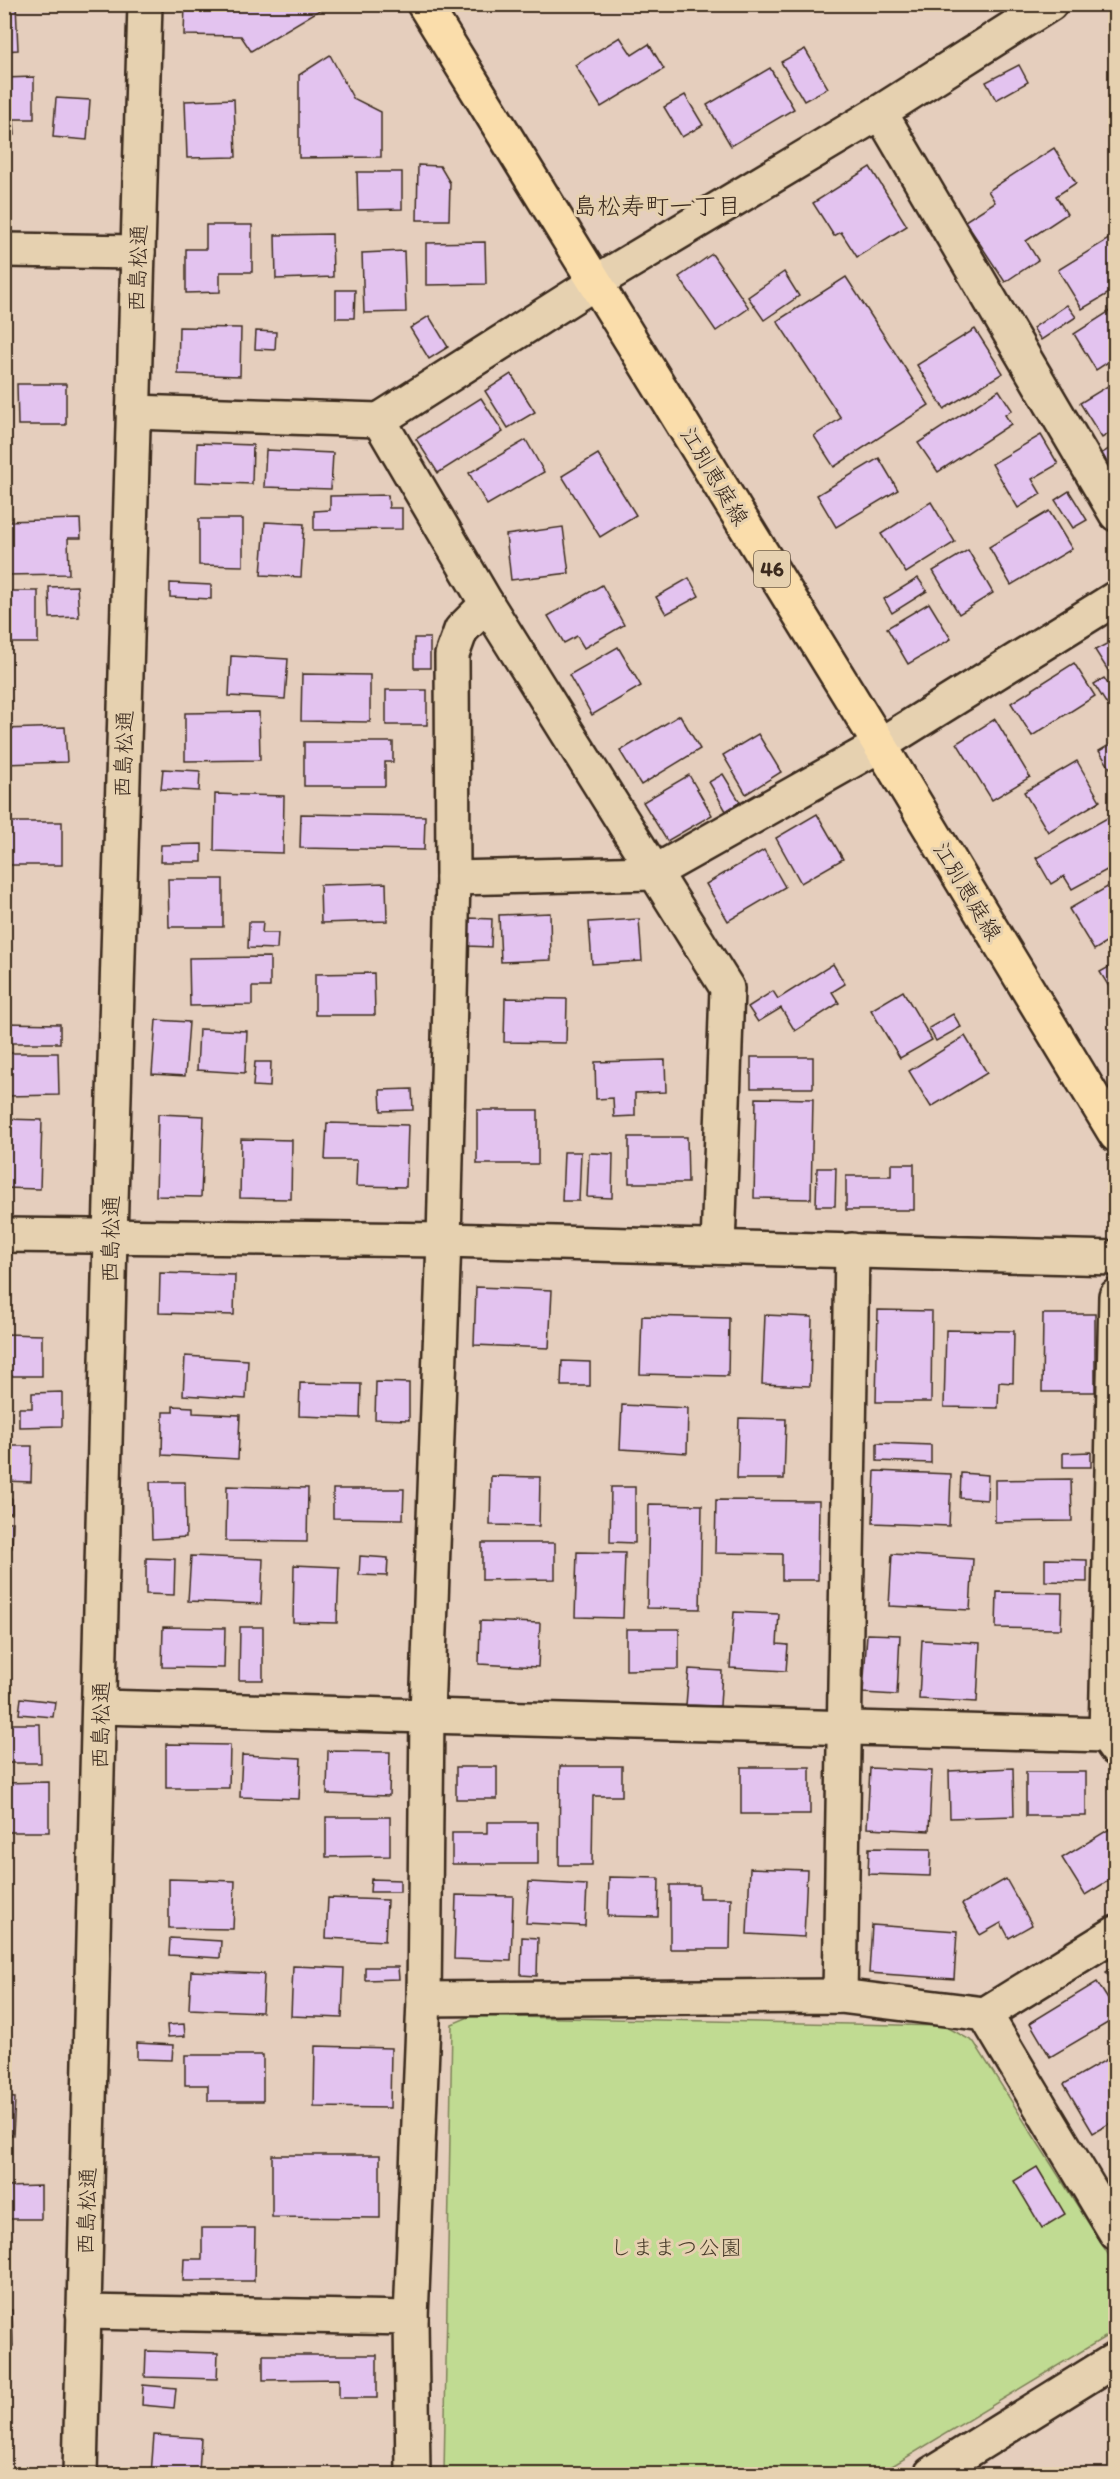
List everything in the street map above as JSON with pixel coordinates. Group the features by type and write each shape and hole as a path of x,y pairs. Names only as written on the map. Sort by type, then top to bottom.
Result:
{"main road":[{"name":"江別恵庭線","path":"424,4 880,745 1116,1135"}],"street":[{"name":"西島松通","path":"80,2475 101,1707 110,1238 145,4"},
{"path":"133,412 379,420 596,282 880,112 1050,4"},
{"path":"880,112 1116,514"},
{"path":"4,250 138,252"},
{"path":"379,420 487,604 727,988 718,1247"},
{"path":"453,878 654,873 880,745 1116,598"},
{"path":"413,2475 411,2318 424,1999 427,1714 444,1240 453,878 452,655 461,630 487,604"},
{"path":"4,1234 110,1238 444,1240 1116,1258"},
{"path":"840,1996 852,1250"},
{"path":"101,1707 844,1727 1111,1742 1116,1296"},
{"path":"424,1999 840,1996 985,2014 1116,1933"},
{"path":"985,2014 1116,2233"},
{"path":"83,2312 411,2318"},
{"path":"931,2475 1116,2359"}],"green space":[{"name":"しままつ公園","path":"471,2016 945,2026 974,2042 1115,2265 1115,2331 879,2474 444,2474 452,2024"}],"building":[{"path":"4,4 16,4 18,50 4,51"},
{"path":"185,4 321,4 323,8 251,51 241,36 184,35"},
{"path":"620,37 632,55 649,44 664,69 601,107 575,65"},
{"path":"805,49 828,88 804,101 781,62"},
{"path":"330,55 353,98 381,112 381,157 299,158 299,75"},
{"path":"1019,65 1028,82 996,100 986,82"},
{"path":"770,68 794,109 731,146 707,105"},
{"path":"34,77 34,119 14,119 15,135 4,135 4,78"},
{"path":"685,95 703,125 682,137 664,107"},
{"path":"56,98 90,100 87,140 53,137"},
{"path":"234,99 236,157 187,158 185,101"},
{"path":"1054,148 1076,183 1056,196 1067,214 1026,241 1038,260 1005,282 965,221 995,202 988,191"},
{"path":"418,165 440,166 450,183 449,220 417,220"},
{"path":"870,167 907,226 857,257 841,232 834,236 813,203"},
{"path":"357,172 402,172 402,209 358,210"},
{"path":"206,225 252,225 252,272 220,272 220,292 186,293 186,249 206,249"},
{"path":"332,234 333,277 276,279 275,235"},
{"path":"1115,235 1116,289 1082,309 1058,270"},
{"path":"485,242 486,284 426,285 426,243"},
{"path":"404,251 406,312 364,313 362,253"},
{"path":"712,254 749,308 716,331 679,277"},
{"path":"784,272 799,296 764,320 748,297"},
{"path":"846,277 929,405 834,467 814,436 841,418 777,321"},
{"path":"336,290 355,290 354,318 336,318"},
{"path":"1067,305 1076,317 1041,340 1033,328"},
{"path":"1116,307 1116,357 1096,370 1074,334"},
{"path":"429,316 448,347 429,359 410,328"},
{"path":"179,327 241,328 240,376 178,374"},
{"path":"975,329 1003,373 944,409 917,365"},
{"path":"256,331 276,332 275,350 255,349"},
{"path":"511,374 535,412 508,428 485,391"},
{"path":"1116,381 1116,429 1102,438 1080,403"},
{"path":"17,384 66,384 66,425 18,425"},
{"path":"999,390 1012,410 1005,415 1011,424 938,472 918,443"},
{"path":"481,398 503,432 438,473 416,439"},
{"path":"1041,435 1058,464 1032,479 1041,494 1018,508 992,464"},
{"path":"526,440 544,472 487,505 469,473"},
{"path":"197,443 253,445 252,484 196,482"},
{"path":"1116,445 1116,466 1111,469 1102,453"},
{"path":"266,450 333,453 331,489 264,487"},
{"path":"598,454 636,515 600,537 562,476"},
{"path":"879,458 898,490 836,527 817,495"},
{"path":"1069,491 1087,520 1073,528 1055,500"},
{"path":"388,495 389,508 402,508 402,529 314,530 314,511 330,510 330,496"},
{"path":"931,502 955,542 906,573 881,534"},
{"path":"1049,511 1072,549 1011,585 989,547"},
{"path":"80,519 81,538 68,538 69,574 4,575 4,521"},
{"path":"199,519 243,519 243,566 199,565"},
{"path":"265,522 304,524 301,577 261,575"},
{"path":"563,527 569,573 511,580 506,535"},
{"path":"968,550 993,593 959,614 933,571"},
{"path":"689,578 699,596 666,614 656,597"},
{"path":"918,578 927,591 892,613 884,599"},
{"path":"170,583 211,585 211,599 170,597"},
{"path":"602,585 624,625 584,648 577,636 564,643 548,616"},
{"path":"77,586 79,617 50,618 49,587"},
{"path":"4,591 38,591 38,643 4,643"},
{"path":"929,603 951,639 908,664 887,628"},
{"path":"414,638 430,638 430,668 414,668"},
{"path":"1116,639 1116,683 1095,650"},
{"path":"618,647 641,686 592,715 569,675"},
{"path":"231,656 288,659 285,699 229,696"},
{"path":"1074,663 1095,696 1032,736 1011,703"},
{"path":"302,674 370,675 370,722 301,721"},
{"path":"1104,678 1116,696 1116,719 1094,684"},
{"path":"386,690 427,690 427,725 386,725"},
{"path":"259,712 260,760 185,761 185,713"},
{"path":"680,715 700,749 641,785 620,751"},
{"path":"995,719 1030,777 992,800 957,743"},
{"path":"65,727 67,762 4,764 4,729"},
{"path":"758,734 781,772 746,794 723,755"},
{"path":"1116,741 1116,777 1099,751"},
{"path":"304,742 393,742 393,762 385,762 385,786 304,786"},
{"path":"1077,761 1100,801 1048,832 1024,792"},
{"path":"163,769 200,771 199,791 161,789"},
{"path":"723,774 740,802 726,811 709,782"},
{"path":"689,775 712,815 667,841 643,802"},
{"path":"215,794 284,796 283,853 214,851"},
{"path":"1116,813 1116,865 1072,889 1064,876 1051,884 1036,858"},
{"path":"301,814 425,816 424,850 300,848"},
{"path":"817,814 843,859 801,883 776,838"},
{"path":"4,822 62,822 62,865 4,865"},
{"path":"202,844 202,862 160,862 161,845"},
{"path":"764,850 785,887 728,921 706,884"},
{"path":"168,879 223,879 223,927 169,927"},
{"path":"1116,882 1116,937 1094,950 1069,909"},
{"path":"386,883 387,921 321,923 320,885"},
{"path":"550,913 551,960 501,962 499,915"},
{"path":"469,918 492,919 491,947 468,946"},
{"path":"639,919 642,961 592,964 589,922"},
{"path":"249,922 263,922 262,933 278,933 277,949 248,948"},
{"path":"270,957 270,987 252,987 252,1005 190,1006 189,958"},
{"path":"1116,963 1116,998 1100,972"},
{"path":"833,964 845,984 832,992 839,1003 795,1031 781,1008 758,1022 748,1007 773,991 778,999"},
{"path":"374,973 375,1015 315,1015 315,974"},
{"path":"903,991 932,1040 900,1058 871,1010"},
{"path":"505,998 567,999 566,1043 504,1042"},
{"path":"953,1014 961,1027 936,1041 929,1028"},
{"path":"156,1020 189,1022 185,1076 152,1074"},
{"path":"4,1023 60,1024 60,1043 4,1043"},
{"path":"199,1029 247,1031 245,1073 197,1070"},
{"path":"965,1036 987,1073 931,1107 909,1071"},
{"path":"6,1053 58,1053 59,1095 7,1096"},
{"path":"751,1057 813,1057 813,1088 751,1088"},
{"path":"665,1060 666,1092 635,1093 635,1116 614,1117 613,1098 596,1099 595,1062"},
{"path":"255,1062 271,1062 270,1087 253,1086"},
{"path":"412,1089 413,1110 381,1111 380,1090"},
{"path":"756,1098 813,1099 811,1199 754,1198"},
{"path":"477,1110 538,1110 538,1164 477,1164"},
{"path":"158,1114 204,1116 201,1197 156,1196"},
{"path":"4,1119 42,1120 40,1189 4,1188"},
{"path":"327,1123 408,1125 406,1187 356,1186 357,1160 325,1160"},
{"path":"629,1137 687,1137 688,1183 629,1183"},
{"path":"241,1139 292,1140 291,1199 240,1198"},
{"path":"564,1152 581,1152 579,1201 562,1201"},
{"path":"589,1153 613,1154 612,1198 587,1197"},
{"path":"891,1164 914,1164 914,1210 846,1210 846,1176 891,1176"},
{"path":"817,1168 836,1168 835,1206 816,1206"},
{"path":"160,1273 235,1275 234,1315 159,1313"},
{"path":"476,1287 552,1290 549,1348 474,1345"},
{"path":"878,1310 932,1311 931,1402 876,1402"},
{"path":"1043,1314 1095,1314 1095,1392 1042,1392"},
{"path":"765,1315 812,1317 810,1386 762,1384"},
{"path":"642,1316 729,1318 728,1376 640,1374"},
{"path":"946,1330 1014,1331 1013,1383 999,1382 998,1408 944,1407"},
{"path":"4,1334 42,1335 42,1376 4,1376"},
{"path":"185,1356 248,1360 246,1399 183,1395"},
{"path":"562,1361 590,1362 590,1386 561,1386"},
{"path":"376,1382 409,1383 409,1420 375,1419"},
{"path":"300,1383 361,1384 360,1418 299,1416"},
{"path":"62,1392 62,1426 19,1427 19,1408 32,1408 32,1393"},
{"path":"622,1405 688,1408 687,1453 620,1449"},
{"path":"173,1406 193,1407 193,1413 240,1415 238,1459 162,1455 163,1412 173,1412"},
{"path":"739,1418 786,1419 784,1479 737,1479"},
{"path":"877,1443 931,1445 931,1463 877,1461"},
{"path":"4,1446 32,1446 31,1482 4,1481"},
{"path":"1091,1452 1091,1467 1063,1467 1063,1453"},
{"path":"875,1471 951,1474 949,1526 873,1523"},
{"path":"961,1473 988,1475 987,1500 960,1498"},
{"path":"491,1476 540,1477 539,1526 490,1525"},
{"path":"1071,1479 1072,1521 995,1522 995,1480"},
{"path":"150,1482 185,1482 186,1537 152,1539"},
{"path":"227,1486 308,1488 307,1542 226,1541"},
{"path":"611,1487 635,1487 635,1543 610,1542"},
{"path":"333,1489 404,1489 403,1519 333,1518"},
{"path":"4,1499 12,1499 12,1513 4,1513"},
{"path":"716,1500 819,1501 818,1580 782,1580 782,1554 715,1553"},
{"path":"649,1504 702,1505 700,1609 647,1608"},
{"path":"4,1522 13,1522 12,1548 4,1548"},
{"path":"482,1543 555,1543 555,1579 482,1580"},
{"path":"577,1552 625,1553 623,1618 575,1617"},
{"path":"892,1554 973,1559 970,1610 889,1606"},
{"path":"191,1556 263,1559 261,1604 188,1601"},
{"path":"360,1556 388,1558 387,1576 359,1575"},
{"path":"146,1558 175,1559 174,1595 146,1594"},
{"path":"1045,1559 1087,1560 1087,1582 1045,1581"},
{"path":"294,1565 339,1567 337,1623 293,1622"},
{"path":"997,1592 1062,1593 1061,1629 996,1628"},
{"path":"734,1612 779,1614 777,1644 788,1645 786,1671 730,1668"},
{"path":"480,1621 540,1623 538,1667 479,1664"},
{"path":"163,1627 225,1628 224,1668 162,1667"},
{"path":"240,1627 263,1627 263,1680 239,1680"},
{"path":"626,1629 679,1629 679,1669 626,1670"},
{"path":"867,1634 900,1635 897,1695 863,1693"},
{"path":"922,1640 980,1643 977,1702 919,1699"},
{"path":"689,1669 722,1671 720,1706 686,1705"},
{"path":"21,1698 55,1702 53,1717 19,1714"},
{"path":"4,1724 40,1724 41,1763 4,1763"},
{"path":"166,1744 230,1745 229,1788 166,1788"},
{"path":"328,1751 390,1752 389,1796 327,1794"},
{"path":"242,1755 301,1758 299,1799 240,1797"},
{"path":"560,1766 622,1766 622,1796 593,1796 592,1865 559,1865"},
{"path":"456,1767 497,1767 497,1799 456,1799"},
{"path":"741,1767 810,1767 810,1814 741,1814"},
{"path":"870,1768 932,1771 929,1831 867,1828"},
{"path":"1013,1768 1014,1816 950,1818 949,1771"},
{"path":"1026,1772 1086,1772 1086,1816 1026,1816"},
{"path":"49,1782 49,1832 4,1832 4,1783"},
{"path":"326,1817 390,1817 390,1856 326,1857"},
{"path":"487,1822 538,1822 538,1864 452,1864 452,1833 487,1833"},
{"path":"1116,1825 1116,1876 1085,1895 1062,1858"},
{"path":"869,1848 931,1849 930,1876 868,1874"},
{"path":"750,1868 807,1870 804,1937 747,1934"},
{"path":"609,1877 659,1878 658,1917 608,1916"},
{"path":"169,1879 235,1881 233,1929 169,1928"},
{"path":"371,1879 400,1880 400,1892 370,1892"},
{"path":"1006,1879 1032,1925 1009,1938 1001,1923 980,1935 962,1904"},
{"path":"529,1882 587,1885 585,1926 526,1923"},
{"path":"670,1885 699,1885 699,1898 731,1898 730,1949 670,1949"},
{"path":"456,1895 513,1896 511,1961 454,1959"},
{"path":"328,1898 387,1900 385,1941 326,1938"},
{"path":"872,1925 957,1931 954,1979 869,1973"},
{"path":"522,1937 538,1938 537,1976 521,1975"},
{"path":"170,1938 221,1941 220,1958 169,1955"},
{"path":"293,1966 344,1968 342,2018 291,2016"},
{"path":"1116,1966 1116,1988 1106,1972"},
{"path":"365,1967 398,1967 399,1979 365,1980"},
{"path":"191,1971 264,1974 262,2012 189,2009"},
{"path":"1097,1982 1116,2012 1116,2018 1050,2057 1030,2023"},
{"path":"184,2024 185,2036 168,2037 167,2025"},
{"path":"137,2043 173,2045 172,2060 137,2059"},
{"path":"315,2046 391,2048 390,2108 314,2107"},
{"path":"1116,2054 1116,2120 1093,2133 1064,2084"},
{"path":"185,2055 263,2055 263,2101 208,2101 208,2085 185,2085"},
{"path":"4,2097 15,2098 13,2135 4,2135"},
{"path":"272,2155 380,2155 380,2218 272,2217"},
{"path":"1037,2167 1065,2214 1042,2228 1014,2181"},
{"path":"41,2186 41,2219 5,2219 5,2187"},
{"path":"202,2228 255,2228 254,2281 183,2281 184,2259 202,2259"},
{"path":"4,2310 12,2310 13,2346 4,2346"},
{"path":"146,2351 218,2353 217,2379 145,2377"},
{"path":"263,2355 377,2355 377,2398 339,2398 339,2379 263,2380"},
{"path":"143,2385 176,2388 174,2408 142,2405"},
{"path":"154,2435 201,2438 199,2474 151,2474"}],"district":[{"name":"島松寿町一丁目","path":"657,206"}]}
